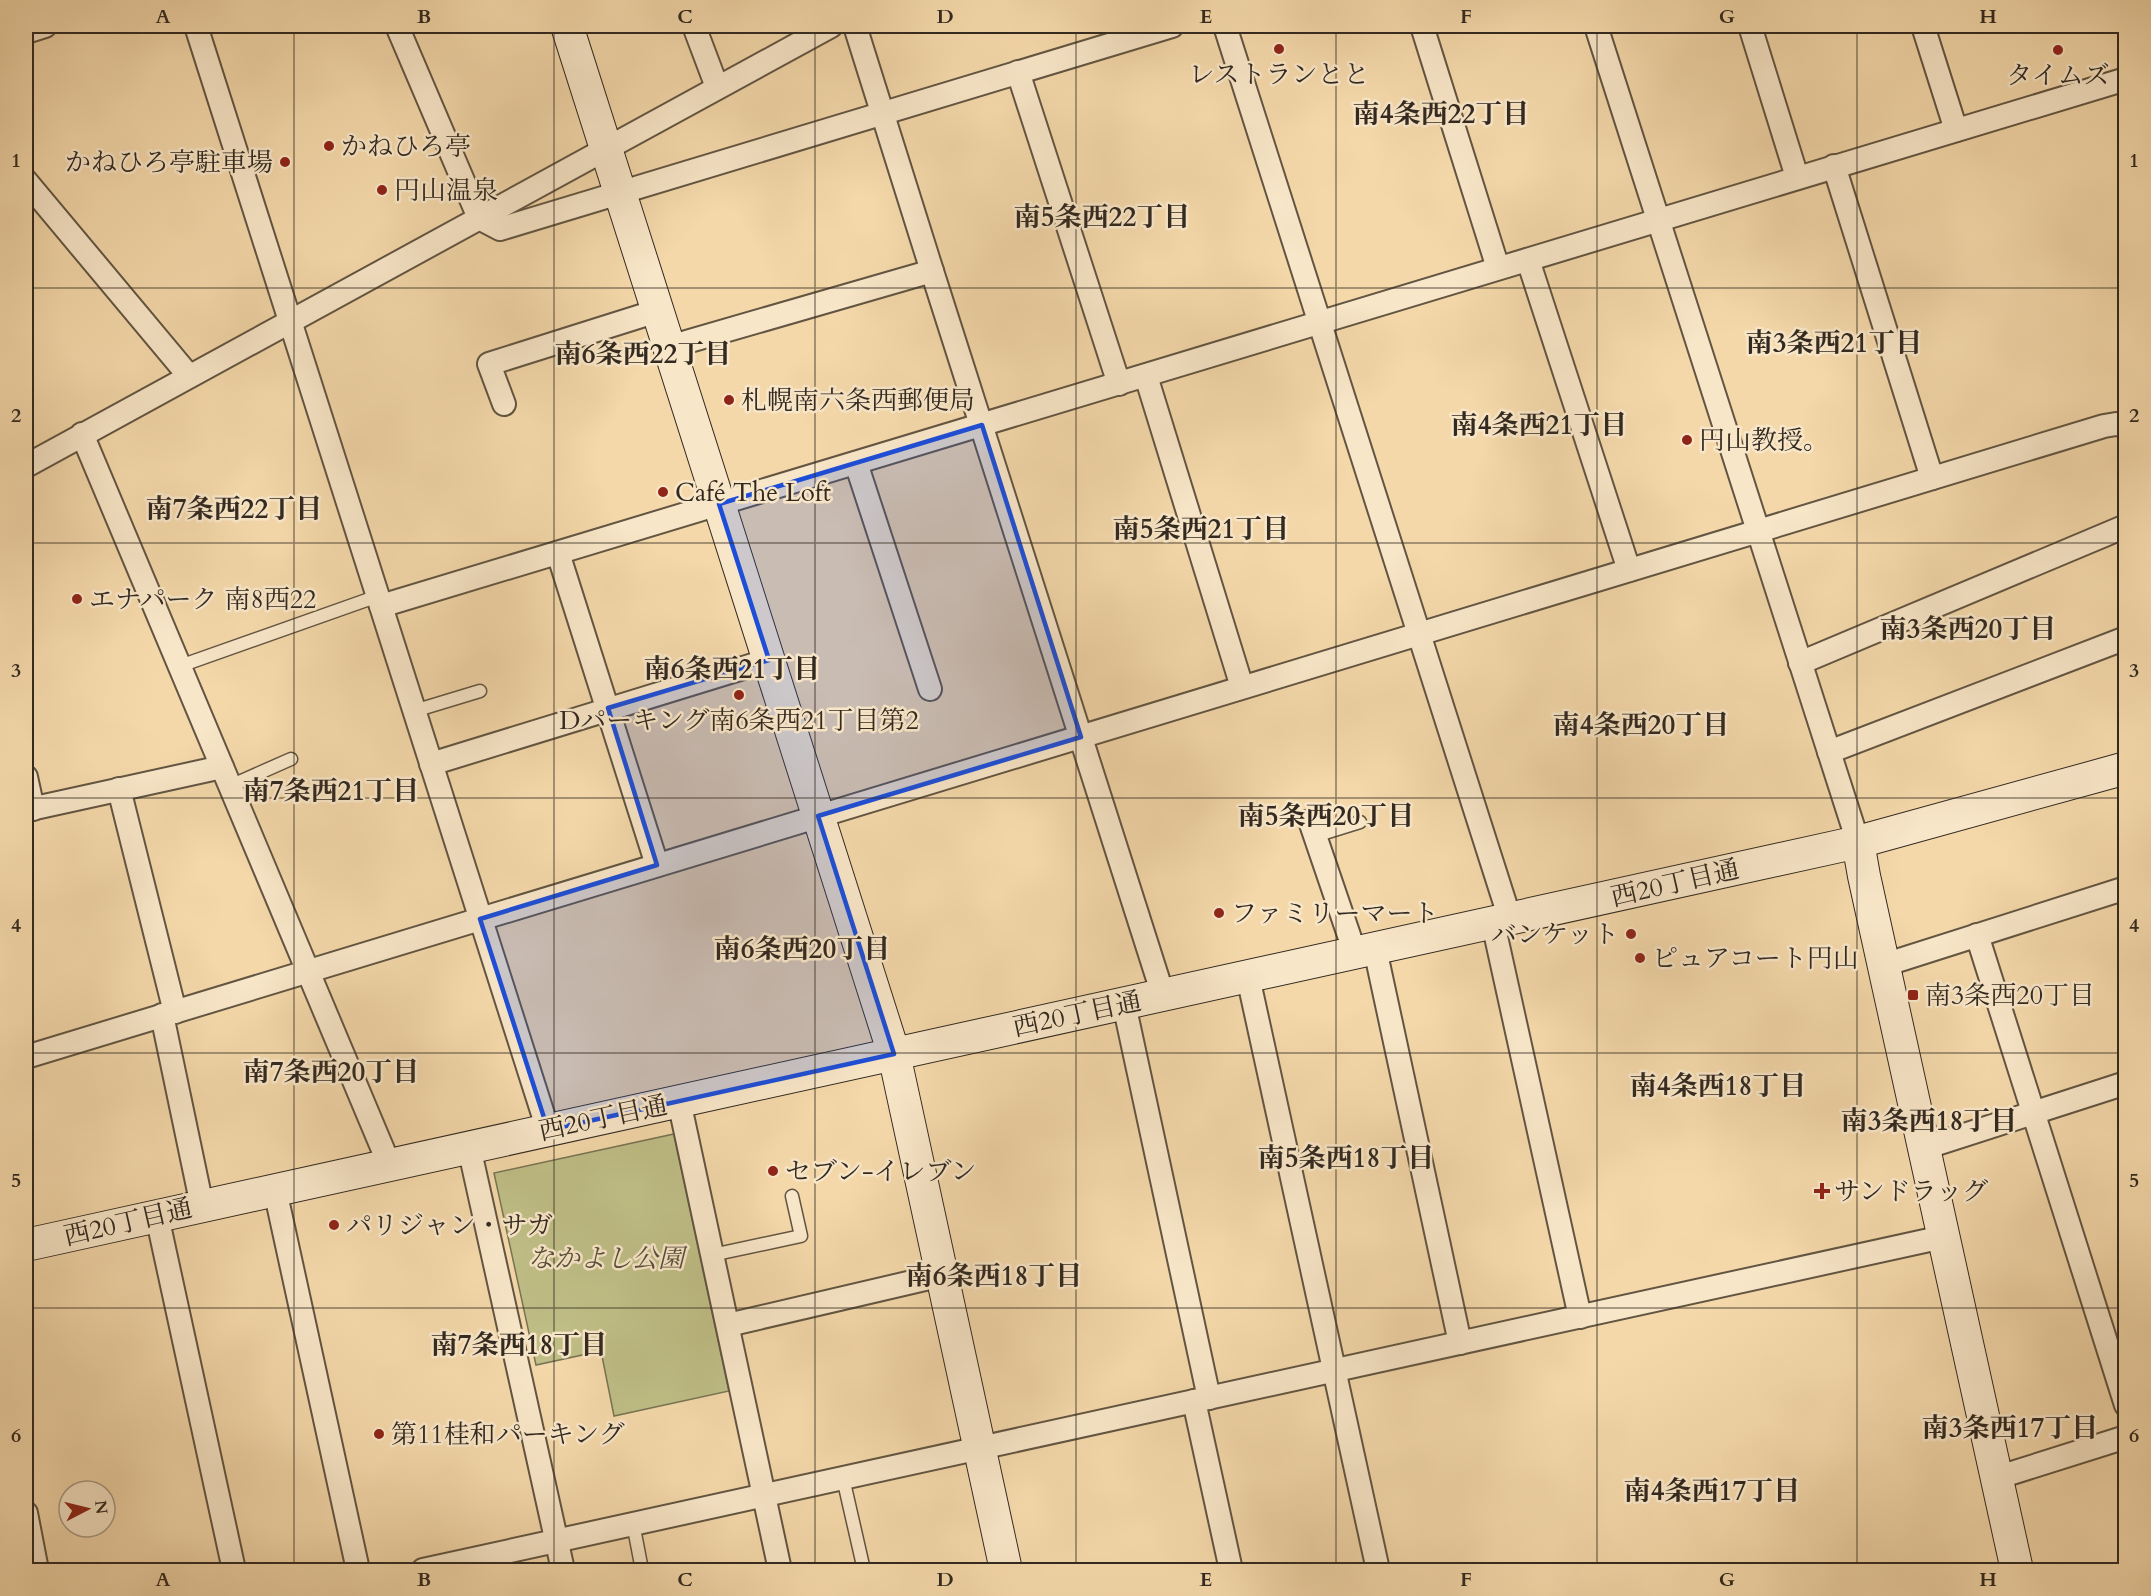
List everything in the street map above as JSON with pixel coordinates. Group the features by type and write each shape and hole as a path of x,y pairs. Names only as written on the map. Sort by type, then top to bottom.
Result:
{"street":[{"path":"26,32 45,26"},
{"path":"196,26 549,1130"},
{"path":"397,26 479,218 500,229 1172,26"},
{"path":"567,26 894,1054 1006,1570"},
{"path":"694,26 717,87"},
{"path":"30,456 82,434 831,26"},
{"path":"855,26 1163,995"},
{"path":"1226,26 1419,634 1502,921 1580,1317"},
{"path":"1422,26 1498,268"},
{"path":"1596,26 1858,842 2017,1570"},
{"path":"1750,26 1797,177"},
{"path":"1923,26 1956,130"},
{"path":"1018,72 1119,384"},
{"path":"379,601 558,553 2126,79"},
{"path":"1834,166 1932,478"},
{"path":"26,181 189,376"},
{"path":"1528,260 1629,570"},
{"path":"669,347 932,271"},
{"path":"504,404 489,364 657,310"},
{"path":"1146,376 1242,687"},
{"path":"26,1057 2104,426 2116,424 2126,426"},
{"path":"82,434 389,1164"},
{"path":"856,463 930,689"},
{"path":"1800,663 2126,526"},
{"path":"558,553 657,865"},
{"path":"1829,752 2126,638"},
{"path":"431,764 769,660"},
{"name":"西20丁目通","path":"26,1245 1858,842 2126,768"},
{"path":"26,777 29,809 119,789 226,776"},
{"path":"119,789 169,1014 202,1206"},
{"path":"1308,825 1365,951 1460,1343"},
{"path":"1884,965 2126,888"},
{"path":"1977,935 2126,1405"},
{"path":"1248,977 1378,1570"},
{"path":"1124,1004 1201,1400 1231,1570"},
{"path":"1924,1148 2126,1083"},
{"path":"679,1101 780,1570"},
{"path":"469,1147 563,1570"},
{"path":"275,1190 358,1570"},
{"path":"157,1216 234,1570"},
{"path":"426,1570 1943,1237"},
{"path":"728,1325 942,1275"},
{"path":"1996,1478 2126,1437"},
{"path":"26,1513 37,1570"}],"lane":[{"path":"180,666 379,601"},
{"path":"414,711 480,691"},
{"path":"226,776 291,759"},
{"path":"1308,825 1360,822"},
{"path":"712,1255 801,1236 792,1196"},
{"path":"843,1478 864,1570"},
{"path":"633,1523 642,1570"}],"highlighted area":[{"path":"982,425 1081,737 818,816 894,1054 548,1130 480,919 657,865 608,708 769,660 719,504"}],"green space":[{"name":"なかよし公園","path":"674,1134 729,1391 614,1416 601,1351 536,1365 494,1173"}],"place":[{"name":"レストランとと","path":"1279,49"},
{"name":"タイムズ","path":"2058,50"},
{"name":"かねひろ亭","path":"329,146"},
{"name":"かねひろ亭駐車場","path":"285,162"},
{"name":"円山温泉","path":"382,190"},
{"name":"札幌南六条西郵便局","path":"729,400"},
{"name":"円山教授。","path":"1687,440"},
{"name":"Café The Loft","path":"663,492"},
{"name":"エナパーク 南8西22","path":"77,599"},
{"name":"Dパーキング南6条西21丁目第2","path":"739,695"},
{"name":"ファミリーマート","path":"1219,913"},
{"name":"バンケット","path":"1631,934"},
{"name":"ピュアコート円山","path":"1640,958"},
{"name":"南3条西20丁目","path":"1913,995"},
{"name":"セブン-イレブン","path":"773,1171"},
{"name":"サンドラッグ","path":"1822,1191"},
{"name":"パリジャン・サガ","path":"334,1225"},
{"name":"第11桂和パーキング","path":"379,1434"}],"district":[{"name":"南4条西22丁目","path":"1441,114"},
{"name":"南5条西22丁目","path":"1102,217"},
{"name":"南3条西21丁目","path":"1834,343"},
{"name":"南6条西22丁目","path":"643,354"},
{"name":"南4条西21丁目","path":"1539,425"},
{"name":"南7条西22丁目","path":"234,509"},
{"name":"南5条西21丁目","path":"1201,529"},
{"name":"南3条西20丁目","path":"1968,629"},
{"name":"南6条西21丁目","path":"732,669"},
{"name":"南4条西20丁目","path":"1641,725"},
{"name":"南7条西21丁目","path":"331,791"},
{"name":"南5条西20丁目","path":"1326,816"},
{"name":"南6条西20丁目","path":"802,949"},
{"name":"南7条西20丁目","path":"331,1072"},
{"name":"南4条西18丁目","path":"1718,1086"},
{"name":"南3条西18丁目","path":"1929,1121"},
{"name":"南5条西18丁目","path":"1346,1158"},
{"name":"南6条西18丁目","path":"994,1276"},
{"name":"南7条西18丁目","path":"519,1345"},
{"name":"南3条西17丁目","path":"2010,1428"},
{"name":"南4条西17丁目","path":"1712,1491"}]}
